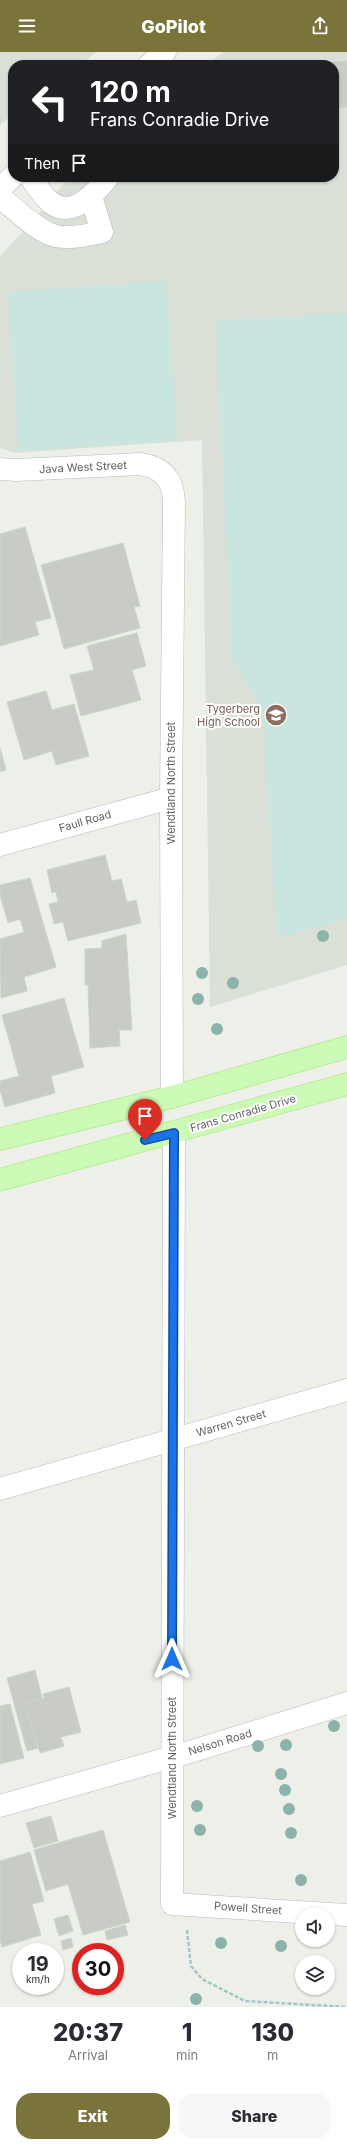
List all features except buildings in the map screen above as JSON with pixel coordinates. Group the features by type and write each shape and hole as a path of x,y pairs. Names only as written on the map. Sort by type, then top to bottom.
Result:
{"main road":[{"path":"0,1139 172,1097 347,1047"},
{"name":"Frans Conradie Drive","path":"0,1180 347,1084"}],"street":[{"path":"155,60 165,52"},
{"path":"0,189 8,181"},
{"path":"34,182 49,201 56,206 71,207 91,197 104,182"},
{"path":"0,197 44,232 54,236 72,236 102,232 91,197"},
{"name":"Java West Street","path":"0,469 17,470 140,464 154,467 164,472"},
{"name":"Wendtland North Street","path":"164,472 172,485 174,502 170,798 172,1097"},
{"name":"Faull Road","path":"0,845 170,798"},
{"name":"Wendtland North Street","path":"172,1904 171,1757 174,1133"},
{"name":"Warren Street","path":"0,1489 347,1390"},
{"name":"Nelson Road","path":"0,1806 171,1757 347,1703"},
{"name":"Powell Street","path":"172,1904 347,1915"}],"path":[{"path":"186,1927 191,1966 202,1979 245,2001 347,2007"}],"shaded area":[{"path":"0,52 97,52 86,60 8,60 8,118 0,125"},
{"name":"Tygerberg High School","path":"223,52 347,52 347,965 210,1007 202,440 15,453 0,448 0,256 32,222 65,182 339,182 339,60 213,60"},
{"path":"166,281 177,440 19,451 8,292"},
{"path":"347,313 347,919 277,937 263,710 232,658 216,321"}],"place":[{"name":"Tygerberg High School","path":"276,715"}],"route":[{"path":"145,1140 174,1133 172,1659"}]}
